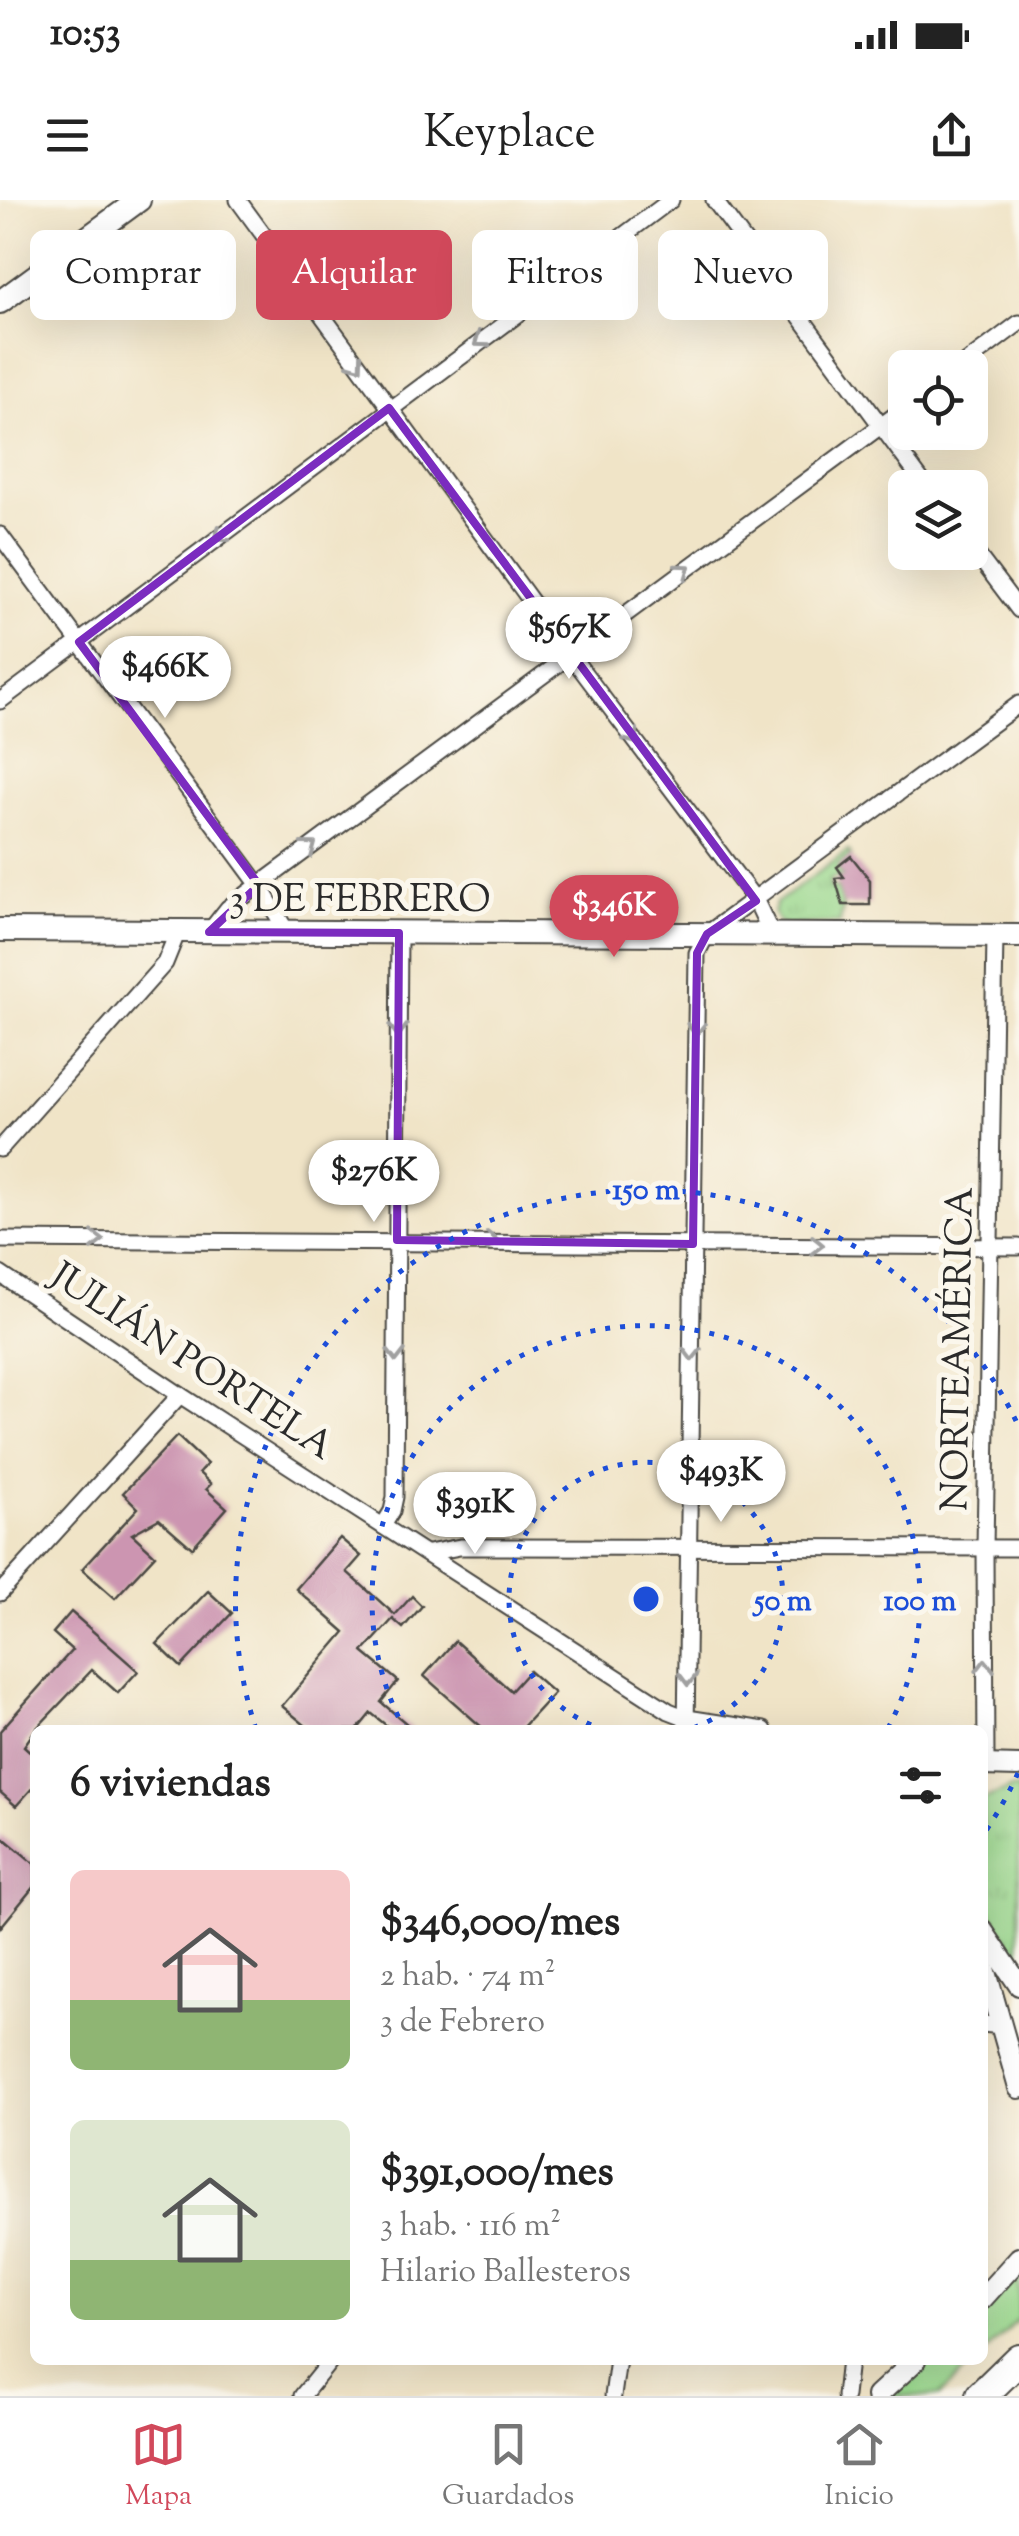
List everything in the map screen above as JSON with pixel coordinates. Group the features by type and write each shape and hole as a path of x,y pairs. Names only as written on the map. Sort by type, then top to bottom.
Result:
{"highway":[{"path":"980,2396 1019,2360"}],"main road":[{"path":"0,302 139,200"},
{"name":"3 DE FEBRERO","path":"0,930 1019,936"}],"street":[{"path":"238,200 569,654 756,901 772,935"},
{"path":"0,701 671,200"},
{"path":"714,200 914,470"},
{"path":"984,350 1019,323"},
{"path":"209,932 228,908 258,885 888,421"},
{"path":"0,535 258,885 287,932"},
{"path":"988,569 1019,610"},
{"path":"686,1724 697,953 707,934 1019,704"},
{"path":"0,1148 164,963 178,931"},
{"path":"383,1526 395,1496 399,933"},
{"name":"NORTEAMÉRICA","path":"984,1725 995,936"},
{"path":"0,1240 1019,1247"},
{"name":"JULIÁN PORTELA","path":"0,1274 686,1724"},
{"path":"0,1594 180,1395"},
{"path":"428,1553 460,1548 1019,1548"},
{"path":"988,1764 1019,1766"},
{"path":"988,1937 1019,1985"},
{"path":"988,1998 992,2025 1019,2088"},
{"path":"988,2289 1019,2258"},
{"path":"302,2396 327,2365"},
{"path":"613,2396 617,2365"},
{"path":"845,2396 848,2365"},
{"path":"877,2396 911,2365"}],"highlighted area":[{"path":"389,408 756,901 707,934 697,953 693,1244 397,1240 399,933 209,932 259,885 79,642"}],"green space":[{"path":"848,851 851,856 837,867 844,877 829,880 830,888 838,888 843,905 840,923 779,922 773,912 776,903"},
{"path":"1019,1789 1019,1961 988,1908 988,1797"},
{"path":"1019,2276 1019,2319 988,2349 988,2305"},
{"path":"921,2365 971,2365 939,2396 887,2396"}],"building":[{"path":"851,856 870,880 870,905 843,905 835,878 844,877 837,867"},
{"path":"177,1436 207,1464 199,1473 211,1484 206,1489 227,1508 192,1548 159,1519 132,1534 155,1555 115,1598 82,1569 138,1508 123,1493"},
{"path":"340,1538 361,1556 347,1572 395,1615 412,1596 422,1606 403,1628 393,1619 363,1652 398,1681 381,1702 408,1725 386,1725 371,1713 361,1725 305,1725 282,1706 345,1632 296,1589"},
{"path":"208,1591 232,1613 181,1667 157,1644"},
{"path":"71,1612 138,1671 118,1693 92,1670 40,1725 30,1725 30,1737 24,1746 30,1751 30,1791 16,1806 0,1792 0,1731 72,1650 53,1633"},
{"path":"455,1641 511,1691 529,1671 554,1693 525,1725 479,1725 424,1676"},
{"path":"0,1835 30,1860 30,1891 0,1928"}]}
